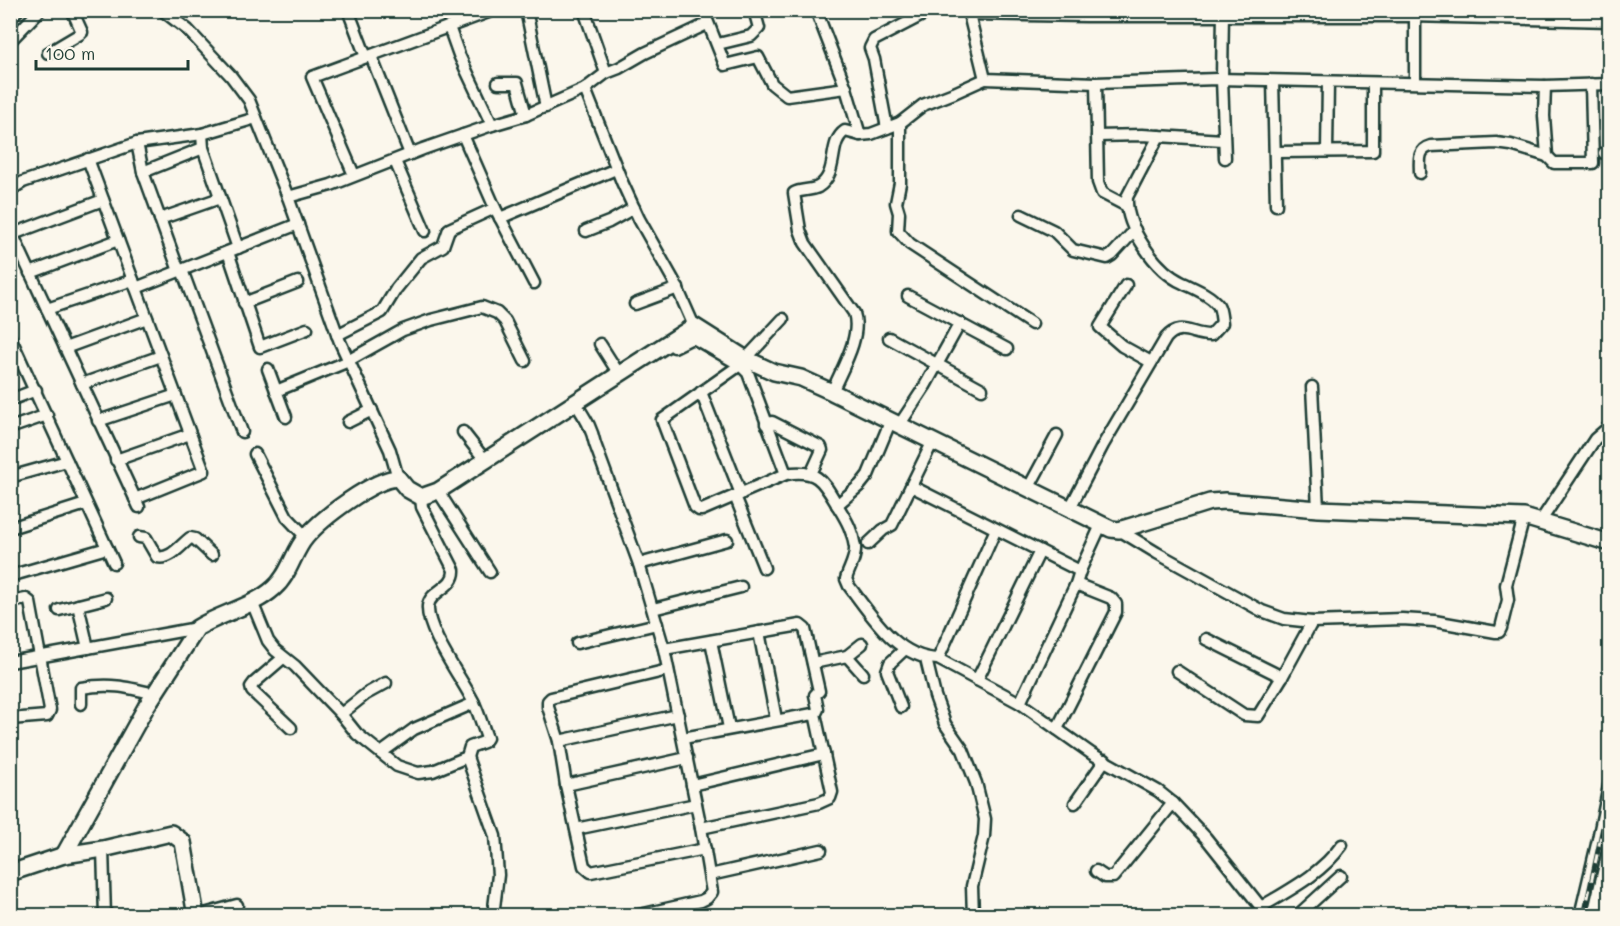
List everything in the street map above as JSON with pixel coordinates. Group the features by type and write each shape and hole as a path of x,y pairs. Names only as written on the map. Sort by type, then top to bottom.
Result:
{"street":[{"path":"10,17 18,10"},
{"path":"48,53 82,32 72,10"},
{"path":"162,10 188,30 246,94 288,196 337,335 390,450 398,478 407,489 421,497 438,491 485,460 578,407 619,374 694,326"},
{"path":"348,10 410,154"},
{"path":"354,175 312,77 449,27 480,13 494,10"},
{"path":"526,10 546,107"},
{"path":"703,10 725,65 758,57 772,84 787,96 846,88"},
{"path":"718,44 751,36 759,28 754,10"},
{"path":"816,10 846,88 860,135"},
{"path":"887,128 871,44 874,40 933,10"},
{"path":"10,41 39,11"},
{"path":"585,11 606,73"},
{"path":"985,79 968,12 1087,16 1223,13 1414,14 1610,21"},
{"path":"1223,13 1222,79 1225,158"},
{"path":"1414,14 1415,82"},
{"path":"288,196 331,185 410,154 546,107 562,98 585,90 606,73 707,24"},
{"path":"449,27 459,55 492,125"},
{"path":"832,392 850,349 856,321 854,313 805,243 800,230 794,194 796,191 819,186 826,180 831,172 840,135 845,131 860,135 871,134 900,123 923,105 985,79 1096,83 1222,79 1545,86 1610,84"},
{"path":"1273,81 1276,205"},
{"path":"1327,151 1328,82"},
{"path":"1276,152 1372,151 1373,82"},
{"path":"498,83 517,83 526,115"},
{"path":"1096,83 1097,178 1102,193 1126,206"},
{"path":"1420,173 1420,155 1424,148 1431,146 1496,143 1547,156 1554,163 1593,163 1591,84"},
{"path":"1545,86 1544,116 1547,156"},
{"path":"585,90 634,208 678,288 694,326 743,362 786,474"},
{"path":"10,190 23,182 137,143 202,134 256,118"},
{"path":"900,123 900,183 896,203 899,213 898,231 910,244 1032,324"},
{"path":"202,134 203,148 220,198 244,303 260,348 307,328"},
{"path":"463,135 498,213 534,284"},
{"path":"1097,136 1159,136 1223,140"},
{"path":"1070,508 1166,338 1174,330 1181,328 1210,335 1222,323 1217,305 1205,294 1182,283 1154,261 1135,230 1126,206 1127,198 1159,136"},
{"path":"137,143 143,172 160,219 242,432"},
{"path":"143,172 203,148"},
{"path":"88,159 204,471 137,503 12,232 103,200"},
{"path":"394,161 425,231"},
{"path":"337,335 382,312 396,289 421,258 443,246 449,229 616,169"},
{"path":"160,219 220,198"},
{"path":"586,231 609,222 634,208"},
{"path":"1021,215 1054,231 1073,250 1107,258 1135,230"},
{"path":"47,309 181,270 298,224"},
{"path":"30,273 118,240"},
{"path":"244,303 298,282"},
{"path":"1126,285 1100,327 1122,346 1151,362"},
{"path":"635,304 678,288"},
{"path":"908,296 1006,349"},
{"path":"276,391 348,361 403,330 482,307 497,313 505,321 525,361"},
{"path":"65,348 147,318"},
{"path":"783,319 743,362 663,418 662,422 697,508 702,510 786,474 799,472 811,474 822,480 851,526 855,556 846,579 849,586 892,638 905,649 926,659 938,659 1020,703 1092,754 1173,802 1206,838 1264,911 1310,878 1332,859 1342,846"},
{"path":"837,505 860,485 867,475 896,422 937,364 960,323"},
{"path":"889,338 982,388"},
{"path":"606,390 690,339 743,362 801,378 832,392 1101,525 1119,530 1157,554 1263,611 1284,618 1312,622 1402,619 1434,621 1499,632 1508,600 1506,585 1524,518"},
{"path":"11,341 36,390 114,563"},
{"path":"600,344 619,374"},
{"path":"82,384 161,356"},
{"path":"268,369 286,417"},
{"path":"1312,387 1318,509"},
{"path":"10,400 36,390"},
{"path":"701,392 764,568"},
{"path":"99,421 176,395"},
{"path":"578,407 587,433 595,444 653,609 683,738 712,892 707,898 635,915"},
{"path":"348,422 372,410"},
{"path":"10,428 47,415"},
{"path":"766,424 772,423 821,447 822,450 811,474"},
{"path":"1539,522 1595,439 1610,426"},
{"path":"463,432 485,460"},
{"path":"116,460 190,434"},
{"path":"1029,488 1057,435"},
{"path":"868,544 892,525 933,441"},
{"path":"255,454 287,517 306,537"},
{"path":"10,477 67,461"},
{"path":"10,662 196,628 252,602 276,587 306,537 351,499 385,480 398,478"},
{"path":"911,486 1080,571"},
{"path":"438,491 490,572"},
{"path":"421,497 422,507 454,570 451,582 430,600 428,606 432,626 474,704 487,738 484,742 470,747 467,757 495,836 498,874 493,915"},
{"path":"1119,530 1210,502 1225,501 1318,509 1524,518 1610,543"},
{"path":"10,528 86,504"},
{"path":"1020,703 1101,525"},
{"path":"938,659 996,529"},
{"path":"139,537 146,538 157,557 168,557 190,538 195,539 212,555"},
{"path":"639,564 727,540"},
{"path":"10,576 107,548"},
{"path":"977,680 1040,551"},
{"path":"1057,729 1116,612 1116,604 1111,598 1076,584"},
{"path":"653,609 741,587"},
{"path":"59,610 106,598"},
{"path":"10,602 26,599 30,602 50,710 47,716 10,719"},
{"path":"252,602 268,641 341,714 357,734 397,766 418,773 433,771 467,757"},
{"path":"78,605 88,648"},
{"path":"1177,671 1245,715 1258,716 1312,622"},
{"path":"577,643 657,624"},
{"path":"664,649 800,625 805,628 819,691 815,695 818,709 815,715 832,792 830,798 819,803 701,828"},
{"path":"64,855 155,694 196,628"},
{"path":"759,632 776,719"},
{"path":"1206,639 1282,677"},
{"path":"711,641 729,728"},
{"path":"813,663 848,656 862,644"},
{"path":"901,707 887,671 890,663 905,649"},
{"path":"848,656 863,674"},
{"path":"284,658 251,687 252,691 291,728"},
{"path":"926,659 935,696 945,723 963,750 976,783 985,819 984,836 972,886 974,915"},
{"path":"668,670 551,698 548,701 548,707 559,741 584,866 591,872 705,849"},
{"path":"341,714 366,694 386,683"},
{"path":"81,704 81,688 102,684 155,694"},
{"path":"381,753 414,729 474,704"},
{"path":"683,738 810,713 815,715"},
{"path":"559,741 678,715"},
{"path":"692,785 824,754"},
{"path":"566,785 687,758"},
{"path":"1075,803 1105,760"},
{"path":"1580,915 1610,781"},
{"path":"1096,871 1113,877 1173,802"},
{"path":"576,829 696,804"},
{"path":"10,873 64,855 103,849 171,833 183,842 196,915 237,905"},
{"path":"103,849 105,915"},
{"path":"710,875 821,850"},
{"path":"1297,915 1341,876"}],"railway":[{"path":"1584,916 1610,794"}]}
